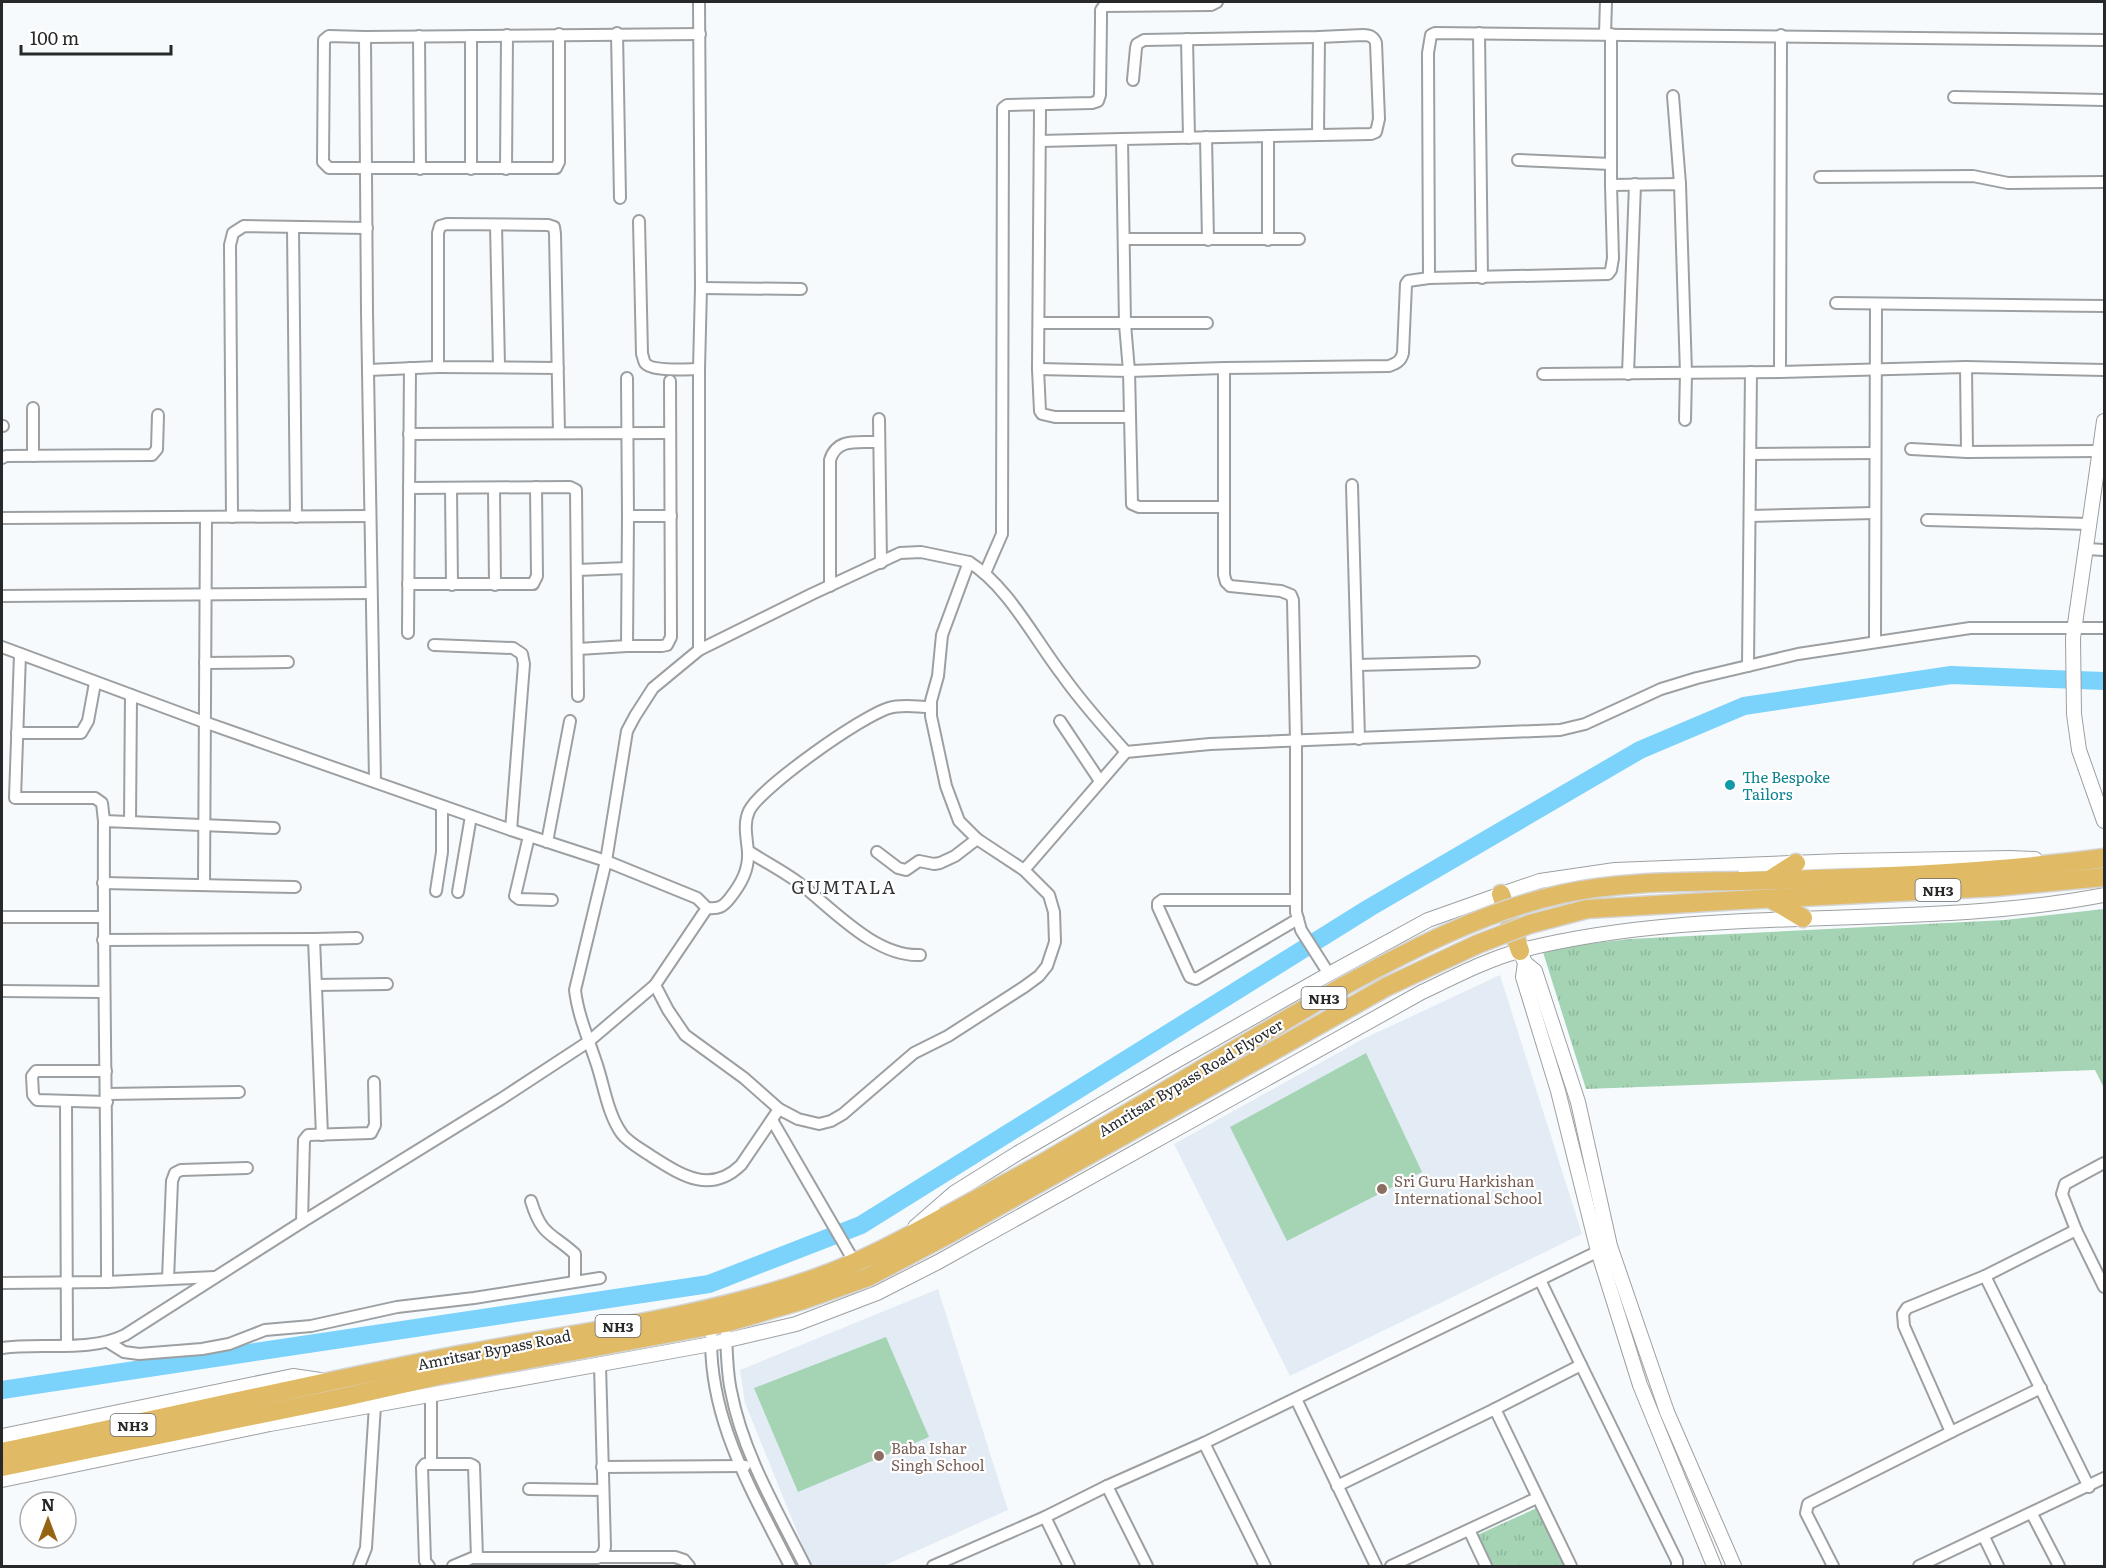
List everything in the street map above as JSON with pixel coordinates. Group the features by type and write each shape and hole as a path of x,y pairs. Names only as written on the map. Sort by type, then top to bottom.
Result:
{"highway":[{"name":"NH3","path":"1769,880 1912,875 2104,858"},
{"path":"1769,880 1796,863"},
{"name":"NH3","path":"1771,899 1996,887 2104,876"},
{"name":"Amritsar Bypass Road Flyover","path":"947,1225 1043,1163 1340,988 1383,964 1463,927 1528,903 1564,894 1610,887 1769,880"},
{"path":"1501,894 1523,957"},
{"path":"1771,899 1803,918"},
{"name":"Amritsar Bypass Road Flyover","path":"901,1250 1386,987 1478,944 1530,924 1587,909 1771,899"},
{"name":"Amritsar Bypass Road","path":"346,1404 438,1376 720,1320 835,1289 868,1276 901,1250"},
{"name":"Amritsar Bypass Road","path":"330,1382 433,1360 720,1320 773,1292 855,1263 901,1250"},
{"name":"NH3","path":"2,1452 330,1382"},
{"name":"NH3","path":"2,1467 308,1405 346,1404"}],"street":[{"path":"699,2 702,288 699,369 699,650"},
{"path":"985,573 1002,534 1003,108 1007,105 1098,101 1101,20 1104,6 1217,2"},
{"path":"1038,369 1129,371 1389,366 1402,359 1406,284 1413,279 1608,274 1613,258 1606,2"},
{"path":"559,34 559,165 554,169 329,168 323,162 324,40 329,36 365,38 419,36 617,33 700,34"},
{"path":"617,33 620,198"},
{"path":"1429,278 1429,42 1431,35 1435,33 2104,40"},
{"path":"1479,33 1482,278"},
{"path":"506,169 507,35"},
{"path":"1040,141 1371,134 1376,132 1379,119 1375,39 1370,35 1144,40 1137,44 1133,80"},
{"path":"1780,372 1781,35"},
{"path":"419,36 420,169"},
{"path":"471,36 471,169"},
{"path":"1318,135 1319,37"},
{"path":"365,38 375,782"},
{"path":"1187,39 1189,138"},
{"path":"1673,96 1680,184 1686,373 1685,420"},
{"path":"1954,97 2104,100"},
{"path":"1040,110 1038,369 1040,411 1042,414 1055,417 1129,417"},
{"path":"1268,136 1268,240"},
{"path":"1206,137 1208,240"},
{"path":"1122,139 1125,324 1129,371 1132,504 1139,507 1223,507"},
{"path":"1518,160 1611,164"},
{"path":"1820,177 1973,176 2008,183 2104,182"},
{"path":"1628,374 1635,184"},
{"path":"1611,185 1680,184"},
{"path":"639,221 642,354 645,363 659,368 699,369"},
{"path":"438,367 438,229 447,224 548,225 554,229 559,434"},
{"path":"496,225 499,366"},
{"path":"232,517 231,239 233,233 244,226 367,228"},
{"path":"293,226 296,517"},
{"path":"1124,239 1299,239"},
{"path":"702,288 801,289"},
{"path":"1836,303 2104,306"},
{"path":"1875,642 1876,304"},
{"path":"1039,323 1207,323"},
{"path":"368,370 499,366 558,368"},
{"path":"1544,374 1780,372 1966,367 2104,370"},
{"path":"1966,367 1967,452"},
{"path":"408,633 410,368"},
{"path":"1224,368 1222,570 1226,582 1237,587 1281,591 1291,595 1293,600 1296,900 1299,925 1329,974"},
{"path":"1748,666 1751,372"},
{"path":"627,378 627,646"},
{"path":"578,649 662,646 667,645 670,641 672,627 670,381"},
{"path":"33,408 33,456"},
{"path":"2,458 6,456 152,455 157,449 158,415"},
{"path":"879,419 881,563"},
{"path":"2104,421 2074,633 2074,714 2079,750 2104,821"},
{"path":"409,434 670,433"},
{"path":"830,586 830,460 832,452 845,443 879,442"},
{"path":"1911,449 1967,452 2100,451"},
{"path":"1751,454 1875,453"},
{"path":"1352,485 1359,739"},
{"path":"408,584 530,585 536,579 536,487"},
{"path":"408,488 570,487 576,490 578,696"},
{"path":"451,488 452,585"},
{"path":"494,488 495,585"},
{"path":"1750,516 1874,513"},
{"path":"2,518 370,516"},
{"path":"628,516 671,516"},
{"path":"204,885 206,518"},
{"path":"1927,520 2090,524"},
{"path":"2087,549 2104,550"},
{"path":"779,1109 734,1172 713,1181 697,1181 667,1166 622,1134 612,1114 576,1002 575,990 606,861 627,731 653,688 699,650 830,586 907,552 935,555 969,562 985,573 1010,602 1083,702 1126,752"},
{"path":"655,985 685,1035 744,1078 779,1109 808,1123 819,1124 831,1121 843,1114 914,1053 948,1036 1039,976 1047,966 1055,942 1054,912 1049,895 1024,870 976,839 959,821 941,767 930,707 938,676 942,635 969,562"},
{"path":"577,570 627,568"},
{"path":"2,596 371,593"},
{"path":"1024,870 1126,752 1210,744 1574,728 1661,689 1798,654 1970,628 2074,633 2104,628"},
{"path":"434,645 513,648 522,654 524,664 512,830"},
{"path":"2,647 204,722 606,861 697,898 707,908 720,908 725,905 738,888 745,870 748,851 746,824 748,814 761,795 864,718 896,706 930,707"},
{"path":"15,798 20,654"},
{"path":"205,663 288,662"},
{"path":"1357,665 1474,662"},
{"path":"17,733 81,733 88,721 95,682"},
{"path":"130,821 131,695"},
{"path":"547,842 570,722"},
{"path":"1060,722 1100,781"},
{"path":"2,798 96,798 102,803 107,1098 107,1282"},
{"path":"436,891 441,852 442,806"},
{"path":"458,892 471,816"},
{"path":"104,821 274,828"},
{"path":"529,836 515,896 519,899 552,900"},
{"path":"878,852 903,870 919,861 940,863 955,856 976,839"},
{"path":"748,851 790,877 856,929 890,951 920,955"},
{"path":"901,1250 954,1193 1017,1153 1329,974 1428,921 1540,881 1615,870 1796,863 2010,858 2082,861"},
{"path":"104,883 295,887"},
{"path":"720,1320 796,1324 878,1293 938,1262 1422,992 1461,974 1592,936 1665,927 1803,918 1994,910 2066,903 2104,895"},
{"path":"1296,900 1162,900 1158,903 1158,907 1188,973 1196,979 1200,979 1299,925"},
{"path":"2,1348 108,1342 125,1335 588,1042 655,985 707,908"},
{"path":"2,917 103,917"},
{"path":"103,940 357,938"},
{"path":"314,939 322,1135"},
{"path":"1523,957 1535,971 1578,1102 1604,1248 1640,1385 1714,1566"},
{"path":"316,985 387,984"},
{"path":"2,992 104,992"},
{"path":"106,1071 34,1072 32,1076 34,1098 66,1101 238,1092"},
{"path":"302,1222 303,1143 308,1135 371,1133 375,1125 374,1082"},
{"path":"66,1101 67,1345"},
{"path":"772,1120 855,1263"},
{"path":"2104,1163 2063,1186 2062,1194 2076,1230 2104,1287"},
{"path":"168,1279 172,1180 175,1173 181,1170 247,1168"},
{"path":"531,1201 538,1221 546,1233 575,1254 576,1281"},
{"path":"1951,1431 1904,1326 1903,1314 1912,1306 1985,1276 2076,1230"},
{"path":"933,1566 1204,1443 1604,1248"},
{"path":"1604,1248 1668,1412 1734,1566"},
{"path":"1985,1276 2089,1486"},
{"path":"2,1283 107,1282 216,1277"},
{"path":"108,1342 119,1350 139,1354 202,1349 229,1344 266,1330 311,1326 397,1307 474,1298 600,1278"},
{"path":"1540,1280 1677,1561 1677,1566"},
{"path":"720,1320 711,1344 713,1376 718,1402 740,1467 790,1566"},
{"path":"720,1320 730,1389 741,1429 754,1465 805,1566"},
{"path":"2,1480 270,1424 346,1404 375,1405 711,1344"},
{"path":"600,1365 604,1546 600,1557"},
{"path":"1337,1486 1581,1365"},
{"path":"2,1436 293,1376 330,1382"},
{"path":"1833,1566 1806,1513 1808,1504 2041,1388"},
{"path":"430,1464 431,1394"},
{"path":"1296,1399 1376,1566"},
{"path":"359,1566 366,1548 375,1405"},
{"path":"1495,1409 1571,1566"},
{"path":"1204,1443 1265,1566"},
{"path":"429,1566 425,1561 422,1468 425,1464 470,1464 474,1466 477,1558"},
{"path":"602,1467 740,1467 754,1465"},
{"path":"1919,1566 2104,1478"},
{"path":"1107,1486 1147,1566"},
{"path":"529,1489 603,1490"},
{"path":"1391,1566 1537,1498"},
{"path":"2032,1514 2060,1566"},
{"path":"1045,1517 1069,1566"},
{"path":"1468,1530 1486,1566"},
{"path":"1984,1537 1998,1566"},
{"path":"453,1566 477,1558 600,1557 675,1557 684,1560 688,1566"}],"shaded area":[{"name":"Sri Guru Harkishan International School","path":"1500,975 1582,1234 1290,1376 1174,1144 1363,1039"},
{"name":"Baba Ishar Singh School","path":"938,1289 1008,1510 883,1566 811,1566 745,1403 740,1370"}],"green space":[{"path":"2104,909 2104,1088 2095,1070 1586,1089 1542,949 1630,939 2005,920"},
{"path":"1366,1053 1422,1172 1287,1241 1230,1127"},
{"path":"886,1337 929,1437 798,1492 754,1388"},
{"path":"1539,1507 1567,1566 1490,1566 1475,1536"}],"waterway":[{"path":"2,1390 709,1284 861,1225 1369,908 1640,750 1744,706 1951,675 2104,681"}],"place":[{"name":"The Bespoke Tailors","path":"1730,785"},
{"name":"Sri Guru Harkishan International School","path":"1382,1189"},
{"name":"Baba Ishar Singh School","path":"879,1456"}],"district":[{"name":"GUMTALA","path":"844,886"}]}
